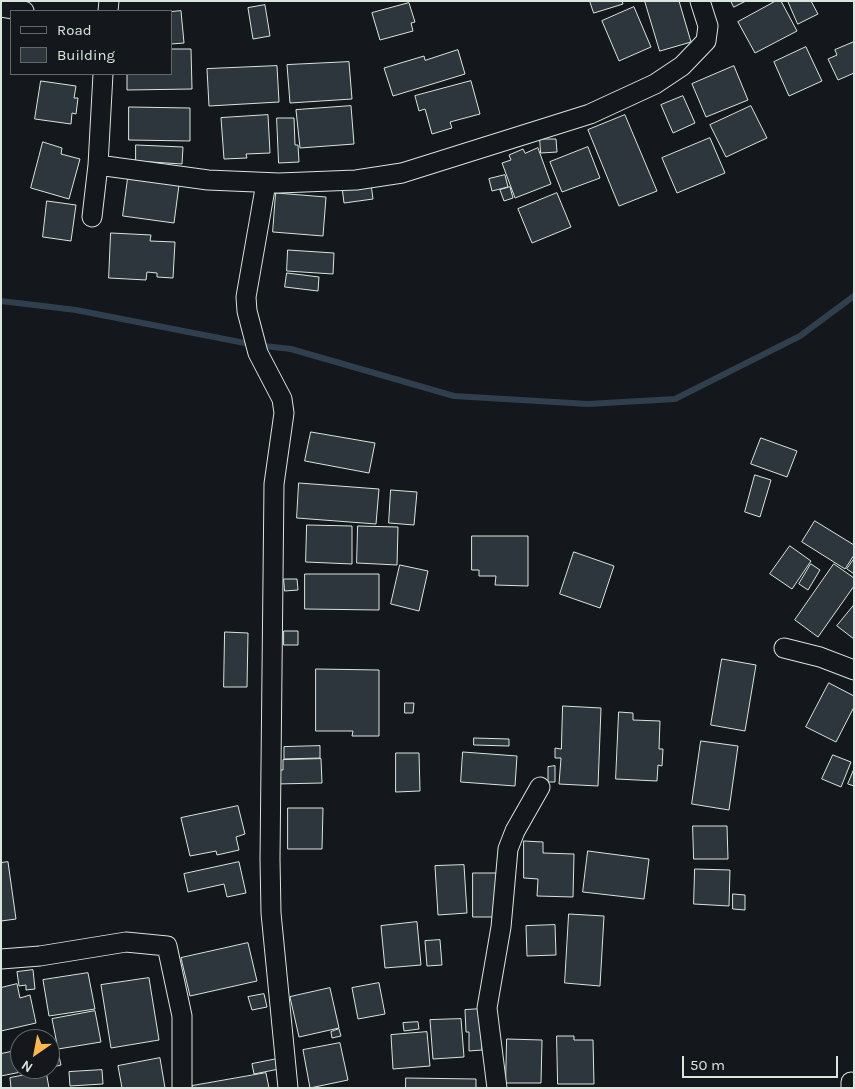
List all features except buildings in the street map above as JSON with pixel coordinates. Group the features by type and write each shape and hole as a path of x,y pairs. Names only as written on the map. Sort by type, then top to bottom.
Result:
{"street":[{"path":"98,165 208,180 266,183 356,180 402,173 590,114 655,84 682,66 706,42 708,26 700,1"},
{"path":"1,7 18,10"},
{"path":"92,218 98,165 103,75"},
{"path":"266,183 246,297 247,312 258,353 282,398 284,413 274,484 270,860 271,913 288,1088"},
{"path":"784,648 820,657 854,670"},
{"path":"497,1088 487,1008 501,927 508,849 515,831 540,787"},
{"path":"1,959 40,956 126,942 167,946 182,1016 182,1088"}],"waterway":[{"path":"1,301 76,310 255,345 291,349 454,396 588,404 675,399 800,336 854,296"}]}
